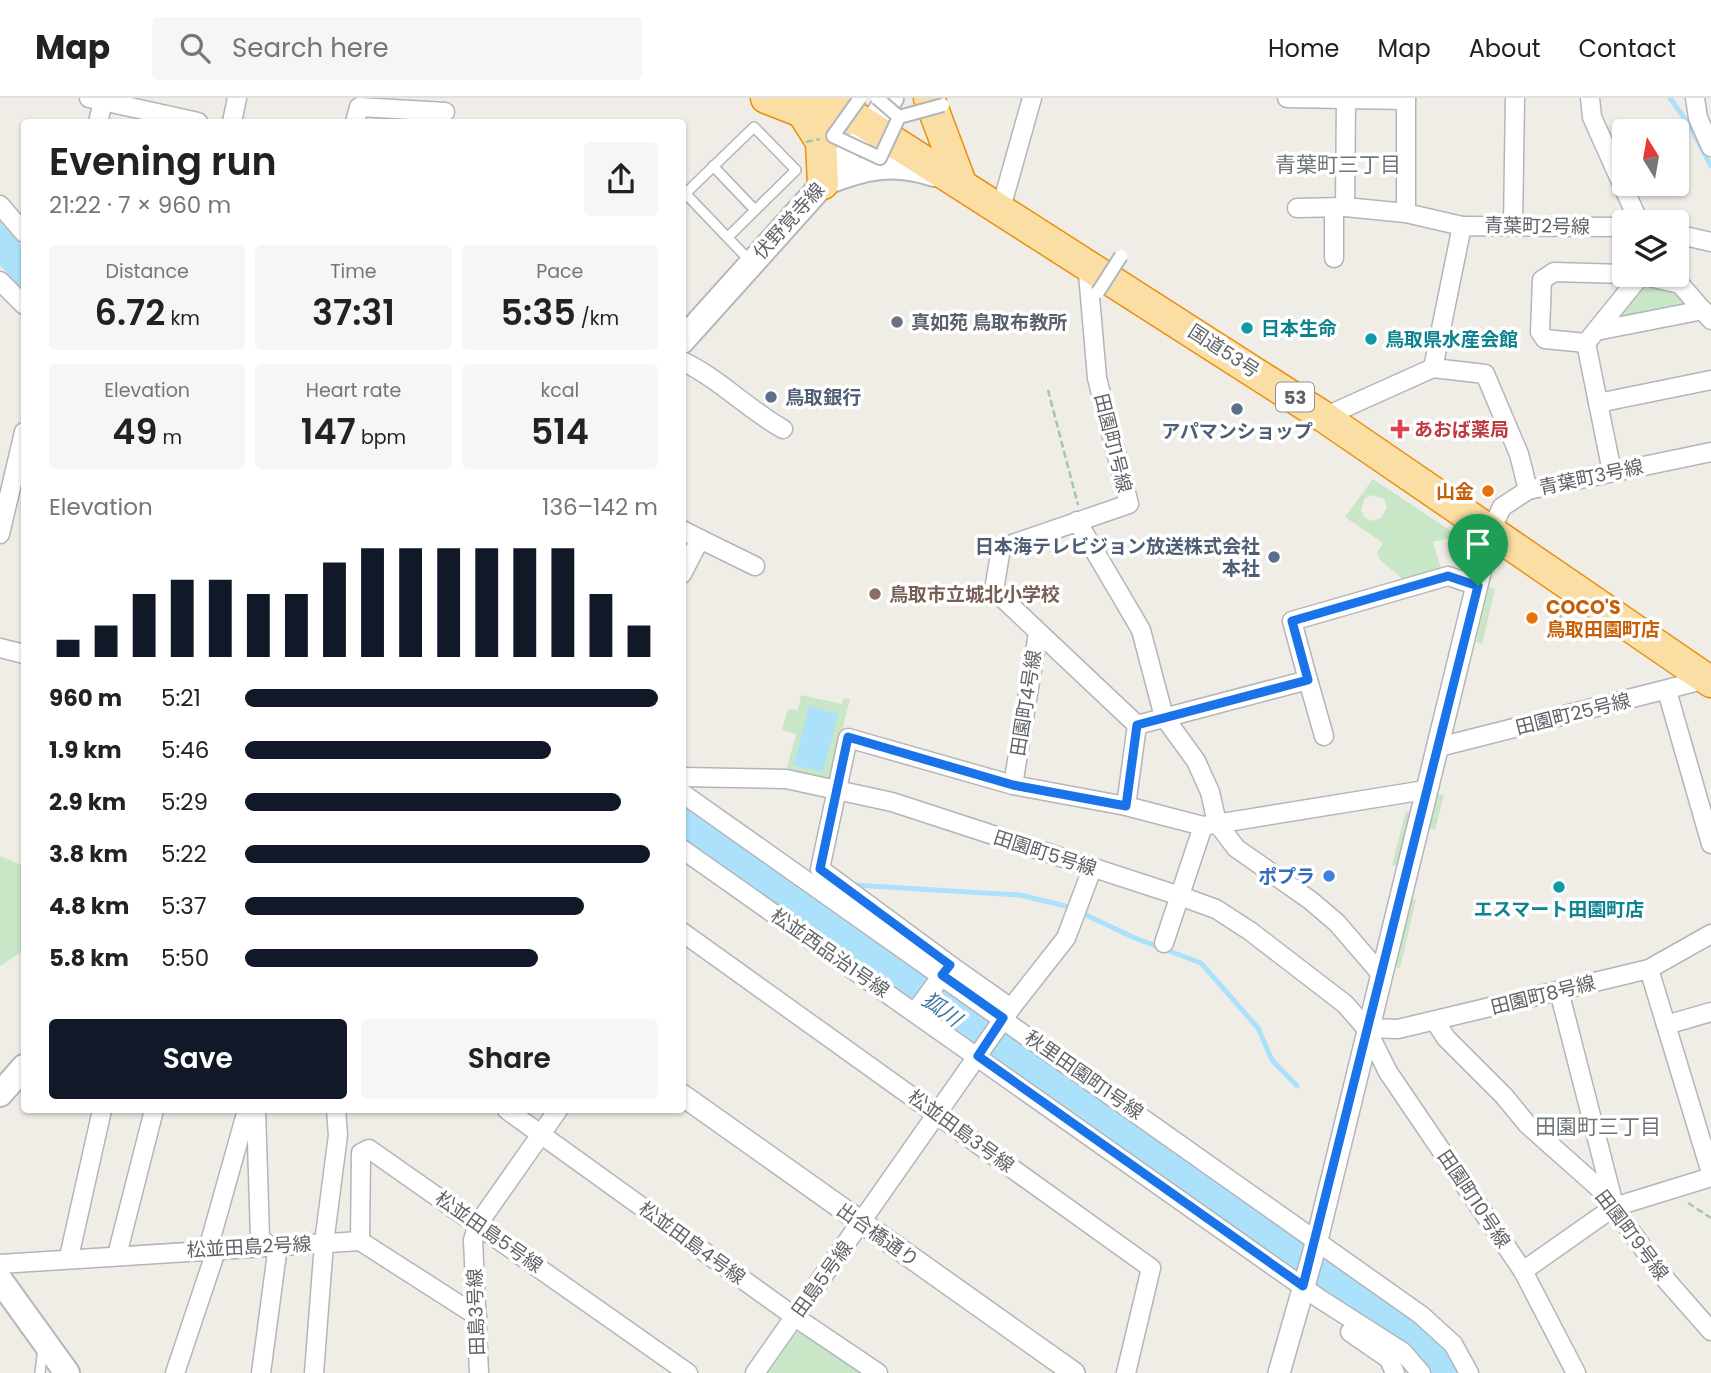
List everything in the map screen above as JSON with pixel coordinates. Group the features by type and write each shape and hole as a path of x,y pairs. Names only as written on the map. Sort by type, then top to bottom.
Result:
{"highway":[{"name":"国道53号","path":"766,98 811,105 869,107 961,183 1324,416 1709,681"},
{"path":"936,102 961,183"},
{"path":"811,105 821,142 823,184"}],"main road":[{"name":"伏野覚寺線","path":"686,337 823,184 869,107 895,107"},
{"path":"823,184 859,170 889,164 920,169 961,183"},
{"path":"0,1094 21,1070"},
{"path":"0,1279 67,1373"}],"street":[{"path":"233,119 237,98"},
{"path":"1001,208 1032,98"},
{"path":"1287,98 1406,99 1406,212"},
{"path":"1513,225 1515,98"},
{"path":"1590,98 1592,117 1634,210"},
{"path":"1696,98 1711,122"},
{"path":"1696,98 1695,109 1711,147"},
{"path":"98,119 99,99 185,119"},
{"path":"1334,258 1340,208 1346,99"},
{"path":"869,107 833,136 880,158 895,107 936,102"},
{"path":"356,119 359,107 445,111"},
{"path":"0,205 21,230"},
{"path":"1297,208 1406,212 1462,226"},
{"name":"青葉町2号線","path":"1433,368 1462,226 1612,228"},
{"path":"1689,237 1711,242"},
{"path":"1098,292 1121,256"},
{"name":"田園町1号線","path":"1087,262 1097,377 1129,503 1000,548 994,590 1137,725"},
{"path":"1612,274 1554,272 1542,280 1540,332 1545,339 1591,337 1707,315"},
{"path":"0,281 21,302"},
{"path":"1612,472 1598,403 1591,337 1631,287"},
{"path":"1682,287 1707,315"},
{"path":"686,363 710,374 758,415 783,429"},
{"path":"1324,416 1433,368 1485,374 1519,454 1528,490"},
{"path":"1598,403 1711,380"},
{"path":"0,534 21,445"},
{"name":"青葉町3号線","path":"1490,532 1502,507 1528,490 1711,452"},
{"path":"1079,521 1141,630 1164,717 1196,761 1210,792 1210,824 1164,943"},
{"path":"686,532 755,566"},
{"path":"1279,1373 1309,1289 1316,1241 1366,1028 1425,790 1439,747 1490,532"},
{"path":"686,566 700,539"},
{"path":"1324,736 1292,621 1448,576 1478,586"},
{"name":"田園町4号線","path":"1013,785 1038,633"},
{"path":"0,648 21,653"},
{"path":"1126,806 1137,725 1308,680"},
{"name":"田園町25号線","path":"1439,747 1709,681"},
{"path":"1667,691 1711,844"},
{"path":"943,974 820,869 848,737 1013,785 1210,824 1425,790"},
{"name":"田園町5号線","path":"686,777 786,779 892,802 1216,909 1250,931 1345,1004 1366,1028"},
{"path":"686,796 943,974"},
{"path":"1210,824 1236,848 1310,900 1337,923 1380,973"},
{"name":"松並西品治1号線","path":"686,852 917,1009 1309,1289 1403,1352 1421,1373"},
{"name":"田島5号線","path":"755,1373 862,1224 1005,1016 1066,938 1091,869"},
{"name":"田園町8号線","path":"1366,1028 1398,1029 1649,969 1711,934"},
{"name":"松並田島3号線","path":"686,936 1151,1268 1126,1373"},
{"path":"1523,1271 1614,1207 1711,1175 1649,969"},
{"path":"917,1009 943,974"},
{"name":"秋里田園町1号線","path":"943,974 1437,1328 1453,1344 1469,1373"},
{"path":"1559,991 1614,1207"},
{"path":"1666,1025 1711,1012"},
{"name":"田園町9号線","path":"1435,1021 1446,1038 1504,1096 1527,1124 1600,1189 1667,1281 1711,1330"},
{"name":"田園町10号線","path":"1366,1028 1388,1072 1523,1271 1576,1373"},
{"name":"出合橋通り","path":"686,1098 1074,1373"},
{"path":"69,1257 101,1113"},
{"path":"117,1255 153,1113"},
{"path":"176,1373 212,1249 246,1113"},
{"path":"256,1113 260,1238 277,1253 261,1373"},
{"path":"314,1373 324,1244 338,1135 336,1113"},
{"name":"松並田島4号線","path":"512,1113 795,1317 878,1373"},
{"name":"田島3号線","path":"479,1373 473,1240 478,1224 556,1113"},
{"name":"松並田島5号線","path":"360,1241 361,1153 369,1149 688,1373"},
{"path":"360,1241 477,1316"},
{"name":"松並田島2号線","path":"0,1264 69,1257 360,1241"},
{"path":"1309,1289 1324,1313 1389,1359 1395,1373"}],"lane":[{"path":"686,190 754,127 796,170 728,237"},
{"path":"713,166 755,210"},
{"path":"686,194 752,263"},
{"path":"40,1373 44,1341"}],"path":[{"path":"1048,390 1079,521"},
{"path":"1554,626 1569,603"},
{"path":"1668,1189 1711,1218"}],"green space":[{"path":"1640,287 1677,290 1689,305 1613,321"},
{"path":"1373,479 1451,531 1454,537 1433,542 1441,569 1404,580 1380,560 1377,553 1383,543 1345,517","holes":["1373,495 1384,499 1387,507 1381,518 1373,521 1365,518 1361,510 1365,498"]},
{"path":"1489,587 1495,589 1482,644 1476,642"},
{"path":"801,695 842,704 844,698 850,699 829,782 786,771 796,734 782,730 788,709 798,710"},
{"path":"1438,794 1444,795 1435,830 1429,828"},
{"path":"1406,811 1412,813 1397,866 1392,865"},
{"path":"0,856 21,865 21,952 0,966"},
{"path":"1410,898 1416,900 1400,968 1393,967"},
{"path":"800,1328 863,1373 768,1373"}],"water":[{"path":"0,222 21,245 21,288 0,265"},
{"path":"809,706 838,714 823,772 794,765"},
{"name":"狐川","path":"686,806 1406,1314 1450,1351 1462,1373 1429,1373 1380,1330 686,842"}],"waterway":[{"path":"1670,98 1690,126 1711,166"},
{"path":"853,885 1020,895 1065,906"},
{"path":"1086,915 1135,938 1201,963 1258,1028 1272,1060 1297,1086"}],"place":[{"name":"真如苑 鳥取布教所","path":"897,322"},
{"name":"日本生命","path":"1247,328"},
{"name":"鳥取県水産会館","path":"1371,339"},
{"name":"鳥取銀行","path":"771,397"},
{"name":"アパマンショップ","path":"1237,409"},
{"name":"あおば薬局","path":"1400,429"},
{"name":"山金","path":"1488,491"},
{"name":"日本海テレビジョン放送株式会社 本社","path":"1274,557"},
{"name":"鳥取市立城北小学校","path":"875,594"},
{"name":"COCO'S 鳥取田園町店","path":"1532,618"},
{"name":"ポプラ","path":"1329,876"},
{"name":"エスマート田園町店","path":"1559,887"}],"district":[{"name":"青葉町三丁目","path":"1338,164"},
{"name":"田園町三丁目","path":"1598,1126"}],"route":[{"path":"1448,576 1478,586 1303,1286 978,1056 1003,1018 942,975 950,965 820,869 848,737 1013,785 1126,806 1137,725 1308,680 1292,621 1448,576"}]}
